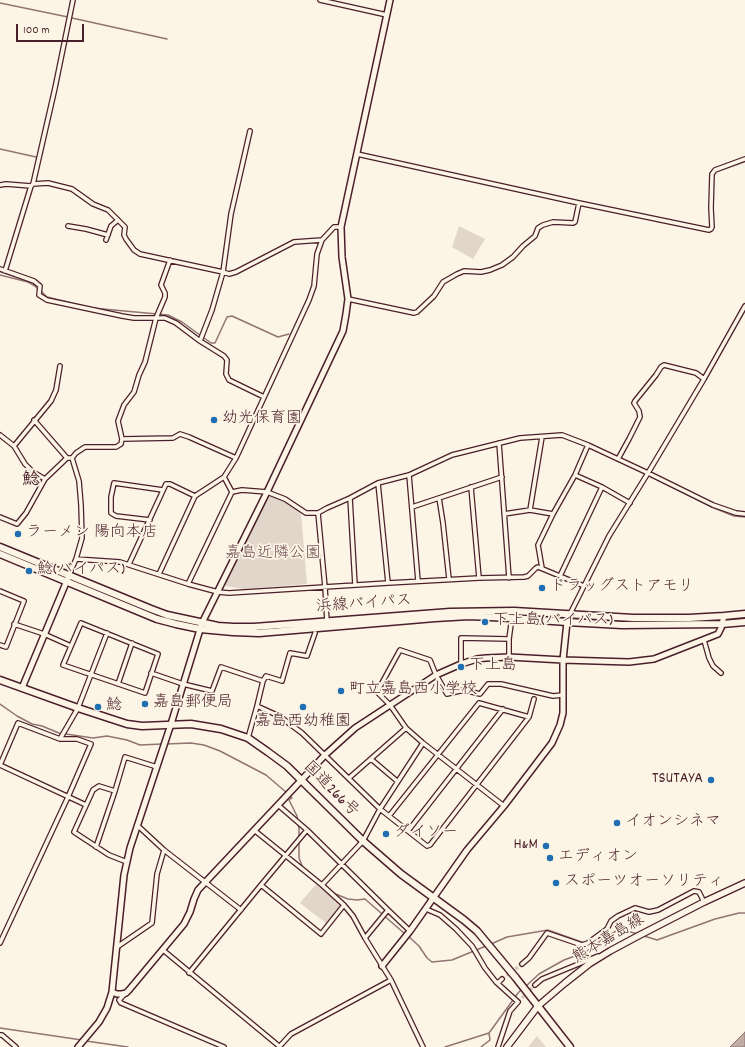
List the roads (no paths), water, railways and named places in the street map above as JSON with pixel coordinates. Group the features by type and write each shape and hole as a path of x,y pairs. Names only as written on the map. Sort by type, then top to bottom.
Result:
{"highway":[{"name":"浜線バイパス","path":"0,547 157,619 176,624 201,626 233,632 259,632 434,612 514,611 634,618 689,618 745,614"},
{"name":"浜線バイパス","path":"0,554 68,578"},
{"name":"浜線バイパス","path":"327,624 469,616 622,625 722,624 745,622"},
{"name":"国道266号","path":"0,680 127,724 142,726 192,724 222,729 248,738 287,766 363,841 401,874 477,931 570,1047"}],"main road":[{"name":"熊本嘉島線","path":"507,1047 538,1006 577,974 610,951 704,902 745,883"}],"street":[{"path":"5,270 32,185 55,88 73,0"},
{"path":"320,0 387,14"},
{"path":"80,1046 99,1022 107,1008 112,992 124,876 127,862 137,825 171,724 201,626 267,492 343,331 348,299 342,257 341,227 390,0"},
{"path":"200,341 212,310 223,272 231,214 250,131"},
{"path":"357,154 578,203 709,230 712,227 712,174 715,170 745,160"},
{"path":"0,185 32,185 48,183 72,189 93,204 108,210 125,227 124,235 126,239 134,250 140,254 229,274 236,272 294,242 322,240"},
{"path":"348,299 414,313 417,312 434,296 443,282 457,274 464,271 481,272 502,265 513,257 522,246 535,236 538,228 542,224 553,222 575,222 578,203"},
{"path":"106,240 111,226 118,220"},
{"path":"68,226 108,235"},
{"path":"159,574 195,496 224,477 236,458 310,300 314,286 317,254 322,240 334,227 341,227"},
{"path":"72,458 76,453 86,447 116,447 121,444 122,439 118,421 124,405 134,392 145,362 156,318 165,297 161,285 170,260"},
{"path":"0,269 34,281 40,286 39,295 47,300 134,318 165,318 176,323 200,341 224,356 227,360 226,374 229,380 264,397"},
{"path":"382,966 434,899 468,850 552,743 560,725 563,713 563,660 567,622 570,614 609,536 704,379 745,306"},
{"path":"618,459 640,417 639,411 634,403 635,400 661,367 664,365 696,373 704,379"},
{"path":"14,446 51,401 56,390 60,366"},
{"path":"34,420 67,458"},
{"path":"122,439 173,438 180,434 236,458"},
{"path":"0,435 14,446 25,464 33,472 45,479"},
{"path":"232,492 242,490 267,492 285,499 306,513 318,513 378,483 408,475 452,455 499,442 520,438 562,435 588,445 713,505 736,513 745,514"},
{"path":"530,510 542,437"},
{"path":"499,442 510,578"},
{"path":"542,568 538,545 553,514 575,475 588,445"},
{"path":"0,518 17,524 26,513 45,479 67,458 72,458"},
{"path":"22,688 76,559 82,538 82,505 79,481 72,458"},
{"path":"408,475 418,581"},
{"path":"575,475 602,487 630,503"},
{"path":"224,477 232,492"},
{"path":"412,507 502,477"},
{"path":"150,520 116,516 111,513 111,497 114,483 163,490"},
{"path":"378,483 388,583"},
{"path":"129,564 166,484 170,484 195,496"},
{"path":"471,487 479,578"},
{"path":"560,576 602,487"},
{"path":"188,584 232,492"},
{"path":"350,498 355,585"},
{"path":"439,498 449,580"},
{"path":"504,514 530,510 553,514"},
{"path":"318,513 327,624"},
{"path":"76,559 120,562 188,584 218,592 229,593 418,581 510,578 528,576 538,567 584,586"},
{"path":"0,591 24,601 6,647 0,645"},
{"path":"509,657 511,618 514,611"},
{"path":"224,1047 121,1003 119,1000 184,924 196,894 205,881 325,755 355,728 436,675 477,659 509,657 629,662 654,659 718,634 724,616"},
{"path":"81,623 107,633 158,654 145,693 64,665 81,623"},
{"path":"14,624 44,634 71,646"},
{"path":"60,739 78,708 107,633"},
{"path":"248,738 263,681 266,676 282,681 290,653 308,656 315,633"},
{"path":"461,664 461,638 509,639"},
{"path":"704,640 709,658 713,666 721,674"},
{"path":"118,684 132,643"},
{"path":"504,806 406,728 390,705 377,692 400,650 430,660 436,675 447,694 464,690 480,694 488,684 501,684 553,696 563,695"},
{"path":"151,673 183,684 212,691 220,667 263,681"},
{"path":"257,706 279,716 302,733 380,809 427,846 430,845 529,716 534,699"},
{"path":"389,816 479,703 529,716"},
{"path":"408,831 503,709"},
{"path":"0,942 68,797 91,744 77,739 60,739 18,723 0,765 68,797 86,805"},
{"path":"349,778 406,728"},
{"path":"322,885 363,841 397,781 423,743"},
{"path":"96,847 125,757 157,767"},
{"path":"371,759 397,781"},
{"path":"115,791 99,786 93,790 74,832 109,855 127,862"},
{"path":"278,804 307,830 410,931"},
{"path":"137,825 164,850 241,910"},
{"path":"254,830 322,885 344,905 353,916 364,938 391,980 423,1047"},
{"path":"189,973 307,830"},
{"path":"116,947 152,923 157,874 164,850"},
{"path":"261,885 321,934 344,905"},
{"path":"522,964 529,958 547,933 582,946 607,929 611,921 635,908 650,912 658,910 694,891 699,892 704,902"},
{"path":"426,909 440,915 456,929 472,946 496,982 518,1002 510,1011 498,1047"},
{"path":"364,938 388,910"},
{"path":"163,950 279,1047 291,1034 391,980"},
{"path":"535,986 542,979 610,951"},
{"path":"496,982 500,982 502,979"},
{"path":"112,992 117,994 126,993"},
{"path":"0,1035 16,1047"}],"waterway":[{"path":"0,3 68,17"},
{"path":"72,18 167,39"},
{"path":"0,149 36,157"},
{"path":"0,275 28,282 38,289"},
{"path":"41,291 47,297 92,308 168,315 182,322 211,343 215,343 227,317 232,316 278,337 289,334"},
{"path":"650,476 714,508 734,516 745,517"},
{"path":"0,704 32,724 42,726 59,733 93,738 107,736 127,740 140,745 162,744"},
{"path":"166,744 191,743 204,745 220,751 266,775 287,793"},
{"path":"289,795 292,798 289,800 297,816 299,839"},
{"path":"299,843 299,858 303,868"},
{"path":"333,893 348,899 365,899 405,934"},
{"path":"644,936 657,940 715,919 745,913"},
{"path":"491,944 507,937 548,930 593,946 619,929 638,934"},
{"path":"408,936 419,946 427,958 432,962 452,960 486,946"},
{"path":"525,987 539,974 564,960 586,952 593,946"},
{"path":"445,1047 489,1033 522,989"},
{"path":"0,1028 82,1040"},
{"path":"481,1047 490,1040 489,1033"},
{"path":"86,1041 128,1047"}],"tunnel":[{"path":"502,979 522,964"},
{"path":"518,1002 535,985"}],"place":[{"name":"幼光保育園","path":"214,420"},
{"name":"ラーメン 陽向本店","path":"18,534"},
{"name":"鯰(バイパス)","path":"29,571"},
{"name":"ドラッグストアモリ","path":"542,588"},
{"name":"下上島(バイパス)","path":"485,622"},
{"name":"下上島","path":"461,667"},
{"name":"町立嘉島西小学校","path":"341,691"},
{"name":"嘉島郵便局","path":"145,704"},
{"name":"鯰","path":"98,707"},
{"name":"嘉島西幼稚園","path":"303,707"},
{"name":"TSUTAYA","path":"711,780"},
{"name":"イオンシネマ","path":"617,823"},
{"name":"ダイソー","path":"386,834"},
{"name":"H&M","path":"546,846"},
{"name":"エディオン","path":"550,858"},
{"name":"スポーツオーソリティ","path":"556,883"}],"district":[{"name":"鯰","path":"31,482"}],"park label":[{"name":"嘉島近隣公園","path":"273,555"}]}
